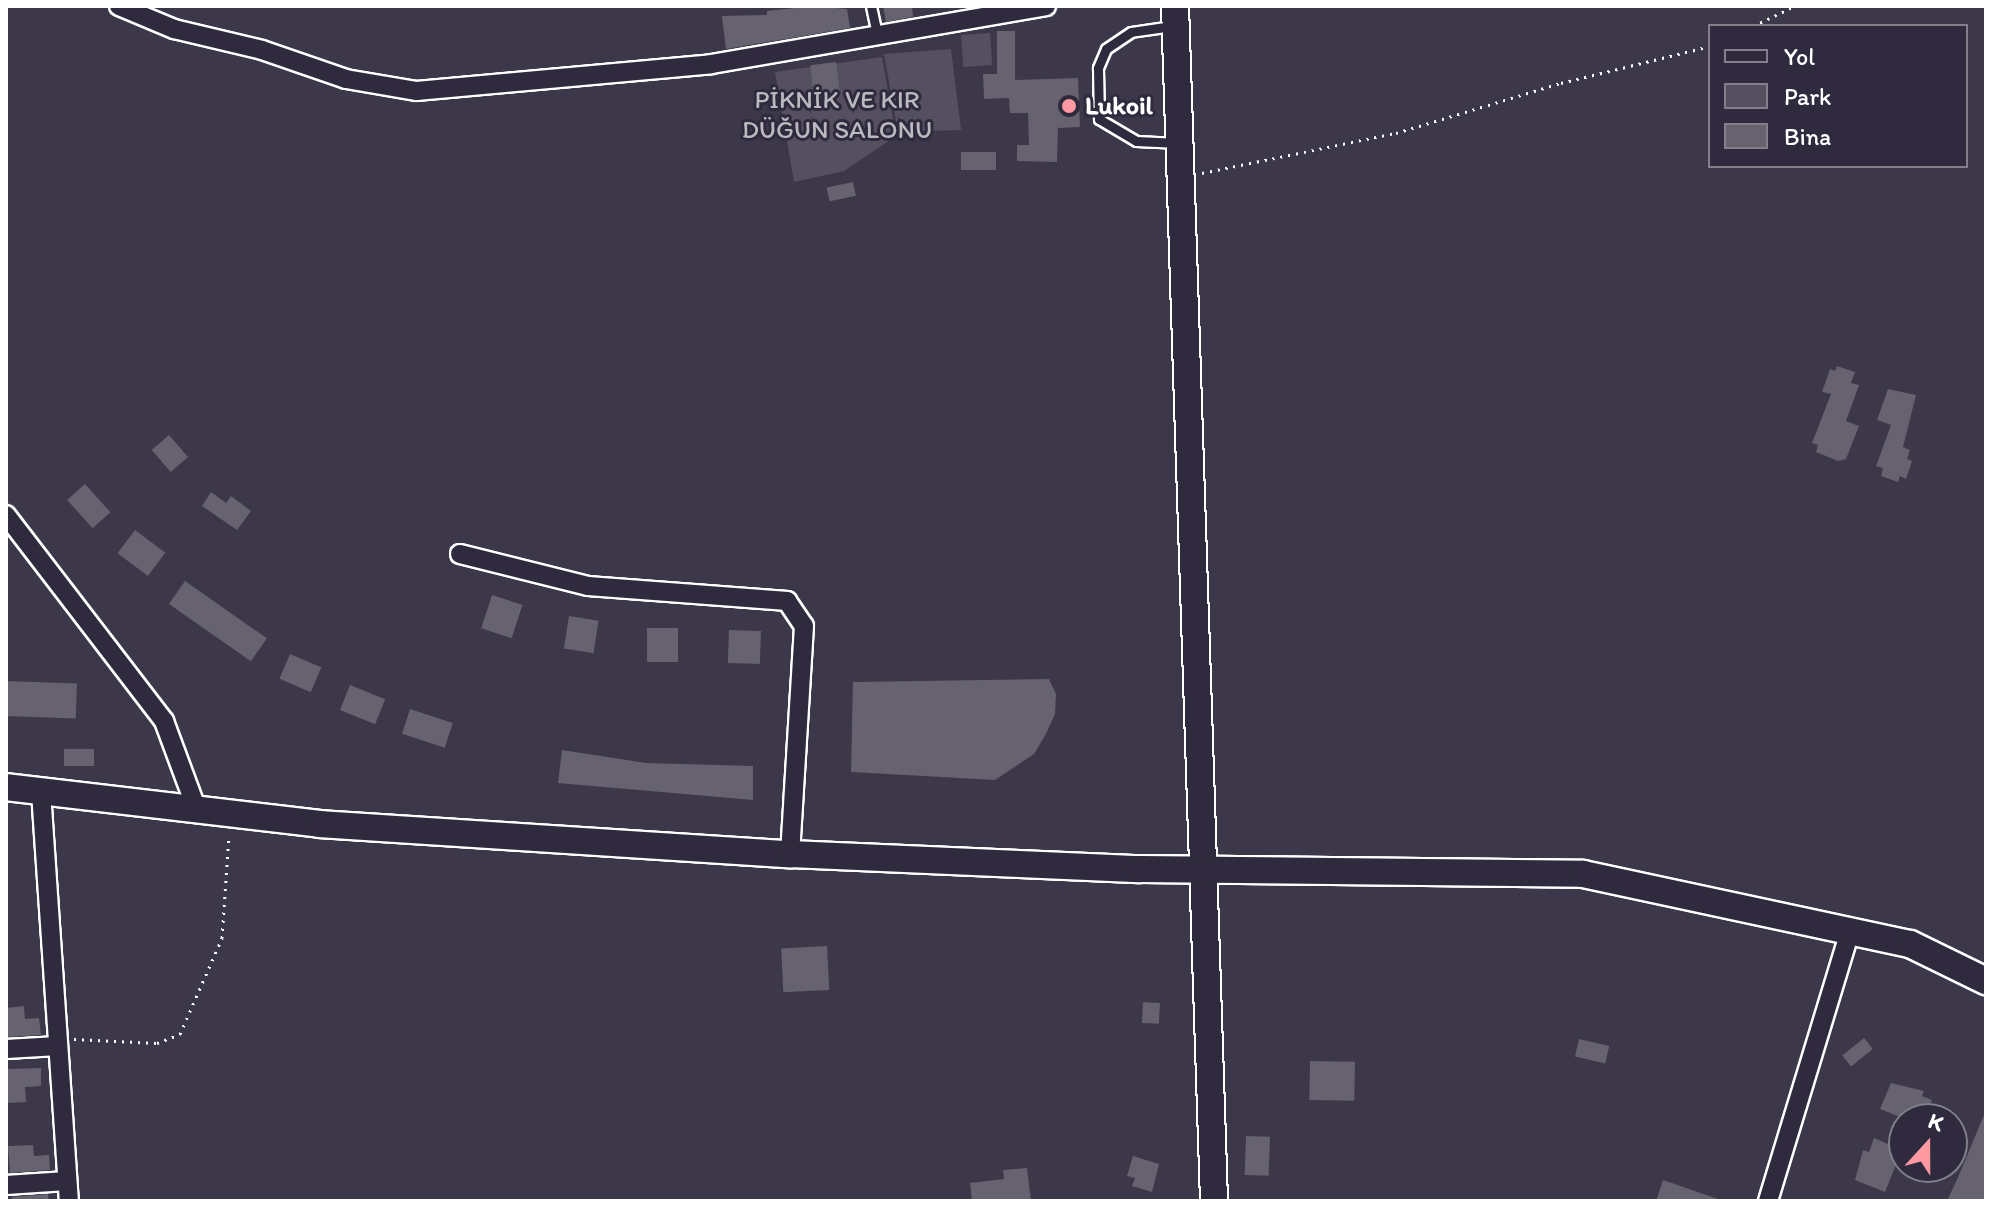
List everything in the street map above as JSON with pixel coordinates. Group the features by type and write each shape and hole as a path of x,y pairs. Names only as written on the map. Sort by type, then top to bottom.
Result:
{"street":[{"path":"119,6 174,29 262,50 346,79 417,91 711,64 1046,6"},
{"path":"1175,16 1214,1201"},
{"path":"6,515 164,721 198,813"},
{"path":"460,554 588,586 787,601 804,626 790,854"},
{"path":"6,787 228,816 790,854 1203,870 1583,874 1910,944 1986,981"},
{"path":"41,792 69,1201"},
{"path":"1768,1201 1850,931"},
{"path":"6,1049 58,1042"},
{"path":"6,1185 67,1181"}],"lane":[{"path":"871,6 877,35"},
{"path":"1175,16 1131,32 1106,49 1098,68 1099,119 1126,138 1179,143"}],"path":[{"path":"1757,24 1795,6"},
{"path":"1181,177 1410,129 1561,83 1708,46"},
{"path":"58,1042 157,1043 180,1034 222,938 228,816"}],"green space":[{"path":"990,33 992,65 963,67 961,35"},
{"path":"951,49 961,130 898,132 884,54"},
{"name":"PİKNİK VE KIR DÜĞUN SALONU","path":"882,57 896,136 844,171 794,182 775,72"}],"building":[{"path":"813,6 847,9 850,28 726,49 722,16 767,15 767,11"},
{"path":"883,6 912,6 913,17 886,22"},
{"path":"997,31 1015,31 1015,80 1078,78 1080,127 1058,128 1057,162 1017,161 1017,145 1029,145 1028,113 1010,113 1009,98 984,99 983,74 997,74"},
{"path":"836,62 840,94 814,97 810,65"},
{"path":"961,152 996,152 996,170 961,170"},
{"path":"853,182 856,196 830,201 827,188"},
{"path":"1837,366 1855,372 1851,383 1859,385 1846,421 1859,426 1846,459 1838,461 1816,452 1818,445 1812,443 1831,394 1822,392 1830,369 1835,371"},
{"path":"1888,389 1916,395 1903,447 1910,450 1907,459 1912,461 1906,479 1900,476 1898,482 1881,476 1883,468 1876,466 1891,425 1877,420"},
{"path":"169,435 188,457 171,472 152,450"},
{"path":"85,484 110,512 93,528 67,500"},
{"path":"211,492 226,503 231,496 251,511 237,530 202,506"},
{"path":"135,530 165,553 148,576 118,553"},
{"path":"185,581 267,638 251,661 169,604"},
{"path":"492,595 522,605 512,638 481,628"},
{"path":"569,616 599,621 593,653 564,649"},
{"path":"647,628 678,628 678,662 647,662"},
{"path":"729,630 761,631 760,664 728,663"},
{"path":"290,654 321,667 311,692 279,679"},
{"path":"1049,679 1056,694 1055,714 1046,734 1034,754 995,780 851,772 853,682"},
{"path":"6,681 77,683 76,718 6,716"},
{"path":"350,685 385,699 375,724 340,710"},
{"path":"410,709 453,723 445,748 402,734"},
{"path":"64,749 94,749 94,766 64,766"},
{"path":"562,750 646,763 753,766 753,800 558,783"},
{"path":"827,946 829,990 783,992 781,948"},
{"path":"1143,1002 1160,1003 1159,1024 1142,1023"},
{"path":"24,1006 25,1019 39,1018 41,1035 6,1037 6,1008"},
{"path":"1864,1038 1873,1049 1851,1067 1842,1056"},
{"path":"1579,1039 1609,1046 1605,1064 1575,1057"},
{"path":"1310,1061 1355,1062 1354,1101 1309,1100"},
{"path":"41,1068 41,1086 25,1087 26,1102 6,1103 6,1069"},
{"path":"1891,1083 1924,1091 1922,1096 1932,1100 1931,1103 1888,1103 1888,1112 1880,1109"},
{"path":"1986,1110 1986,1201 1947,1201 1955,1183 1968,1183 1968,1153"},
{"path":"1246,1136 1270,1137 1269,1176 1245,1175"},
{"path":"1874,1138 1888,1144 1889,1183 1885,1192 1855,1180 1863,1150 1869,1152"},
{"path":"33,1145 34,1156 49,1155 50,1170 10,1173 8,1146"},
{"path":"1133,1156 1159,1164 1152,1192 1132,1186 1135,1178 1127,1176"},
{"path":"1027,1168 1031,1201 972,1201 970,1183 1004,1179 1003,1170"},
{"path":"1663,1180 1718,1199 1718,1201 1656,1201"},
{"path":"48,1194 49,1201 12,1201 12,1197"}],"place":[{"name":"Lukoil","path":"1069,106"}]}
